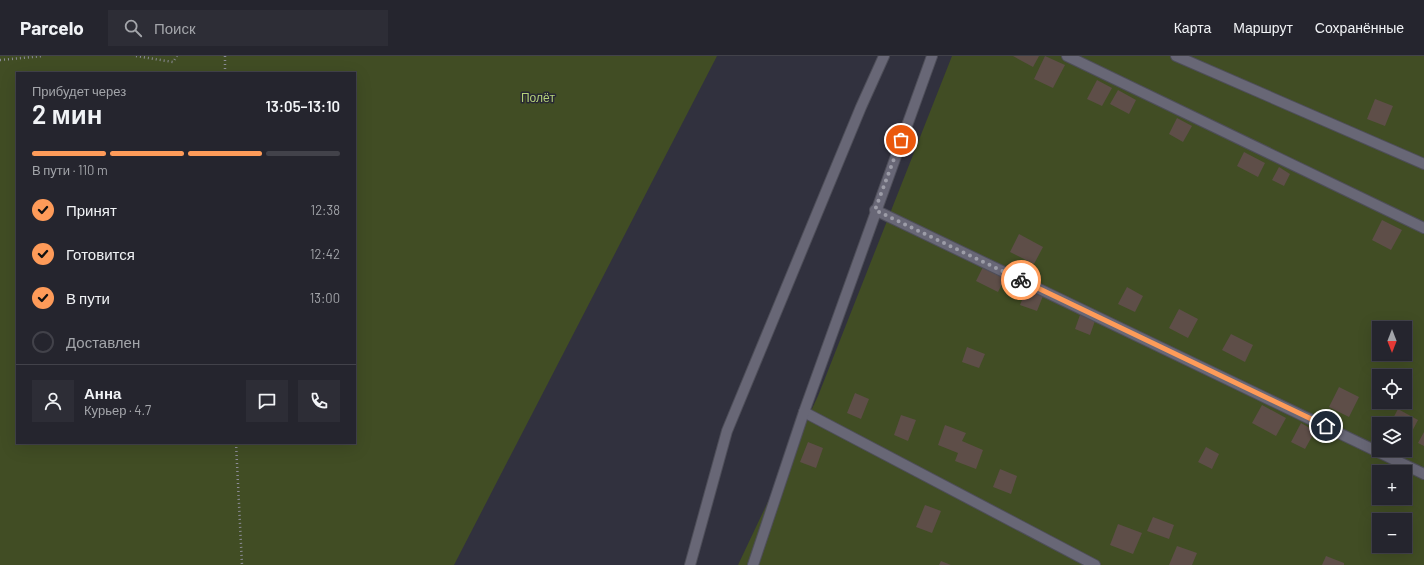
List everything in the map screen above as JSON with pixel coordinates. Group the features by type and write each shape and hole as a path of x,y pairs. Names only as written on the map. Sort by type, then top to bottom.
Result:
{"lane":[{"path":"690,565 727,431 858,114 884,56"},
{"path":"753,565 804,412 875,210 932,56"},
{"path":"1067,56 1424,228"},
{"path":"1176,56 1424,164"},
{"path":"875,210 1424,474"},
{"path":"804,412 1095,565"}],"path":[{"path":"0,60 43,56"},
{"path":"136,56 172,62 176,56"},
{"path":"225,56 225,72"},
{"path":"236,444 242,565"}],"green space":[{"name":"Полёт","path":"0,56 717,56 454,565 0,565"},
{"path":"952,56 1424,56 1424,565 738,565 818,396"}],"building":[{"path":"1013,56 1039,56 1033,67"},
{"path":"1045,56 1065,65 1053,88 1034,79"},
{"path":"1097,80 1112,88 1102,106 1087,99"},
{"path":"1118,90 1136,100 1129,114 1110,104"},
{"path":"1375,99 1393,106 1385,126 1367,119"},
{"path":"1177,118 1192,126 1183,142 1169,134"},
{"path":"1244,152 1265,163 1258,177 1237,166"},
{"path":"1279,167 1290,174 1284,186 1272,180"},
{"path":"1382,220 1402,230 1391,250 1372,240"},
{"path":"1019,234 1043,247 1034,264 1010,252"},
{"path":"983,267 1005,278 998,292 976,281"},
{"path":"1028,285 1045,291 1037,311 1020,305"},
{"path":"1127,287 1143,296 1135,312 1118,304"},
{"path":"1179,309 1198,319 1188,338 1169,328"},
{"path":"1081,312 1096,318 1090,335 1075,329"},
{"path":"1231,334 1253,345 1245,362 1222,350"},
{"path":"967,347 985,354 979,368 962,362"},
{"path":"1339,387 1359,397 1349,417 1329,407"},
{"path":"855,393 869,399 861,419 847,413"},
{"path":"1262,405 1286,418 1276,436 1252,423"},
{"path":"1398,409 1418,420 1412,431 1412,417 1394,417"},
{"path":"901,415 916,420 908,441 894,435"},
{"path":"1301,423 1315,431 1305,449 1291,442"},
{"path":"945,425 966,433 962,441 983,450 976,469 955,461 958,453 938,445"},
{"path":"1424,432 1424,446 1418,443"},
{"path":"808,442 823,448 816,468 800,462"},
{"path":"1206,447 1219,454 1212,469 1198,462"},
{"path":"1000,469 1017,476 1011,494 993,487"},
{"path":"925,505 941,511 932,533 916,527"},
{"path":"1153,517 1174,525 1169,539 1147,531"},
{"path":"1118,524 1142,533 1133,554 1110,545"},
{"path":"1177,546 1197,553 1192,565 1169,565"},
{"path":"1326,556 1344,563 1344,565 1322,565"},
{"path":"941,561 951,565 939,565"}],"way so far":[{"path":"901,140 875,210 1021,280"}],"route":[{"path":"1021,280 1326,426"}]}
